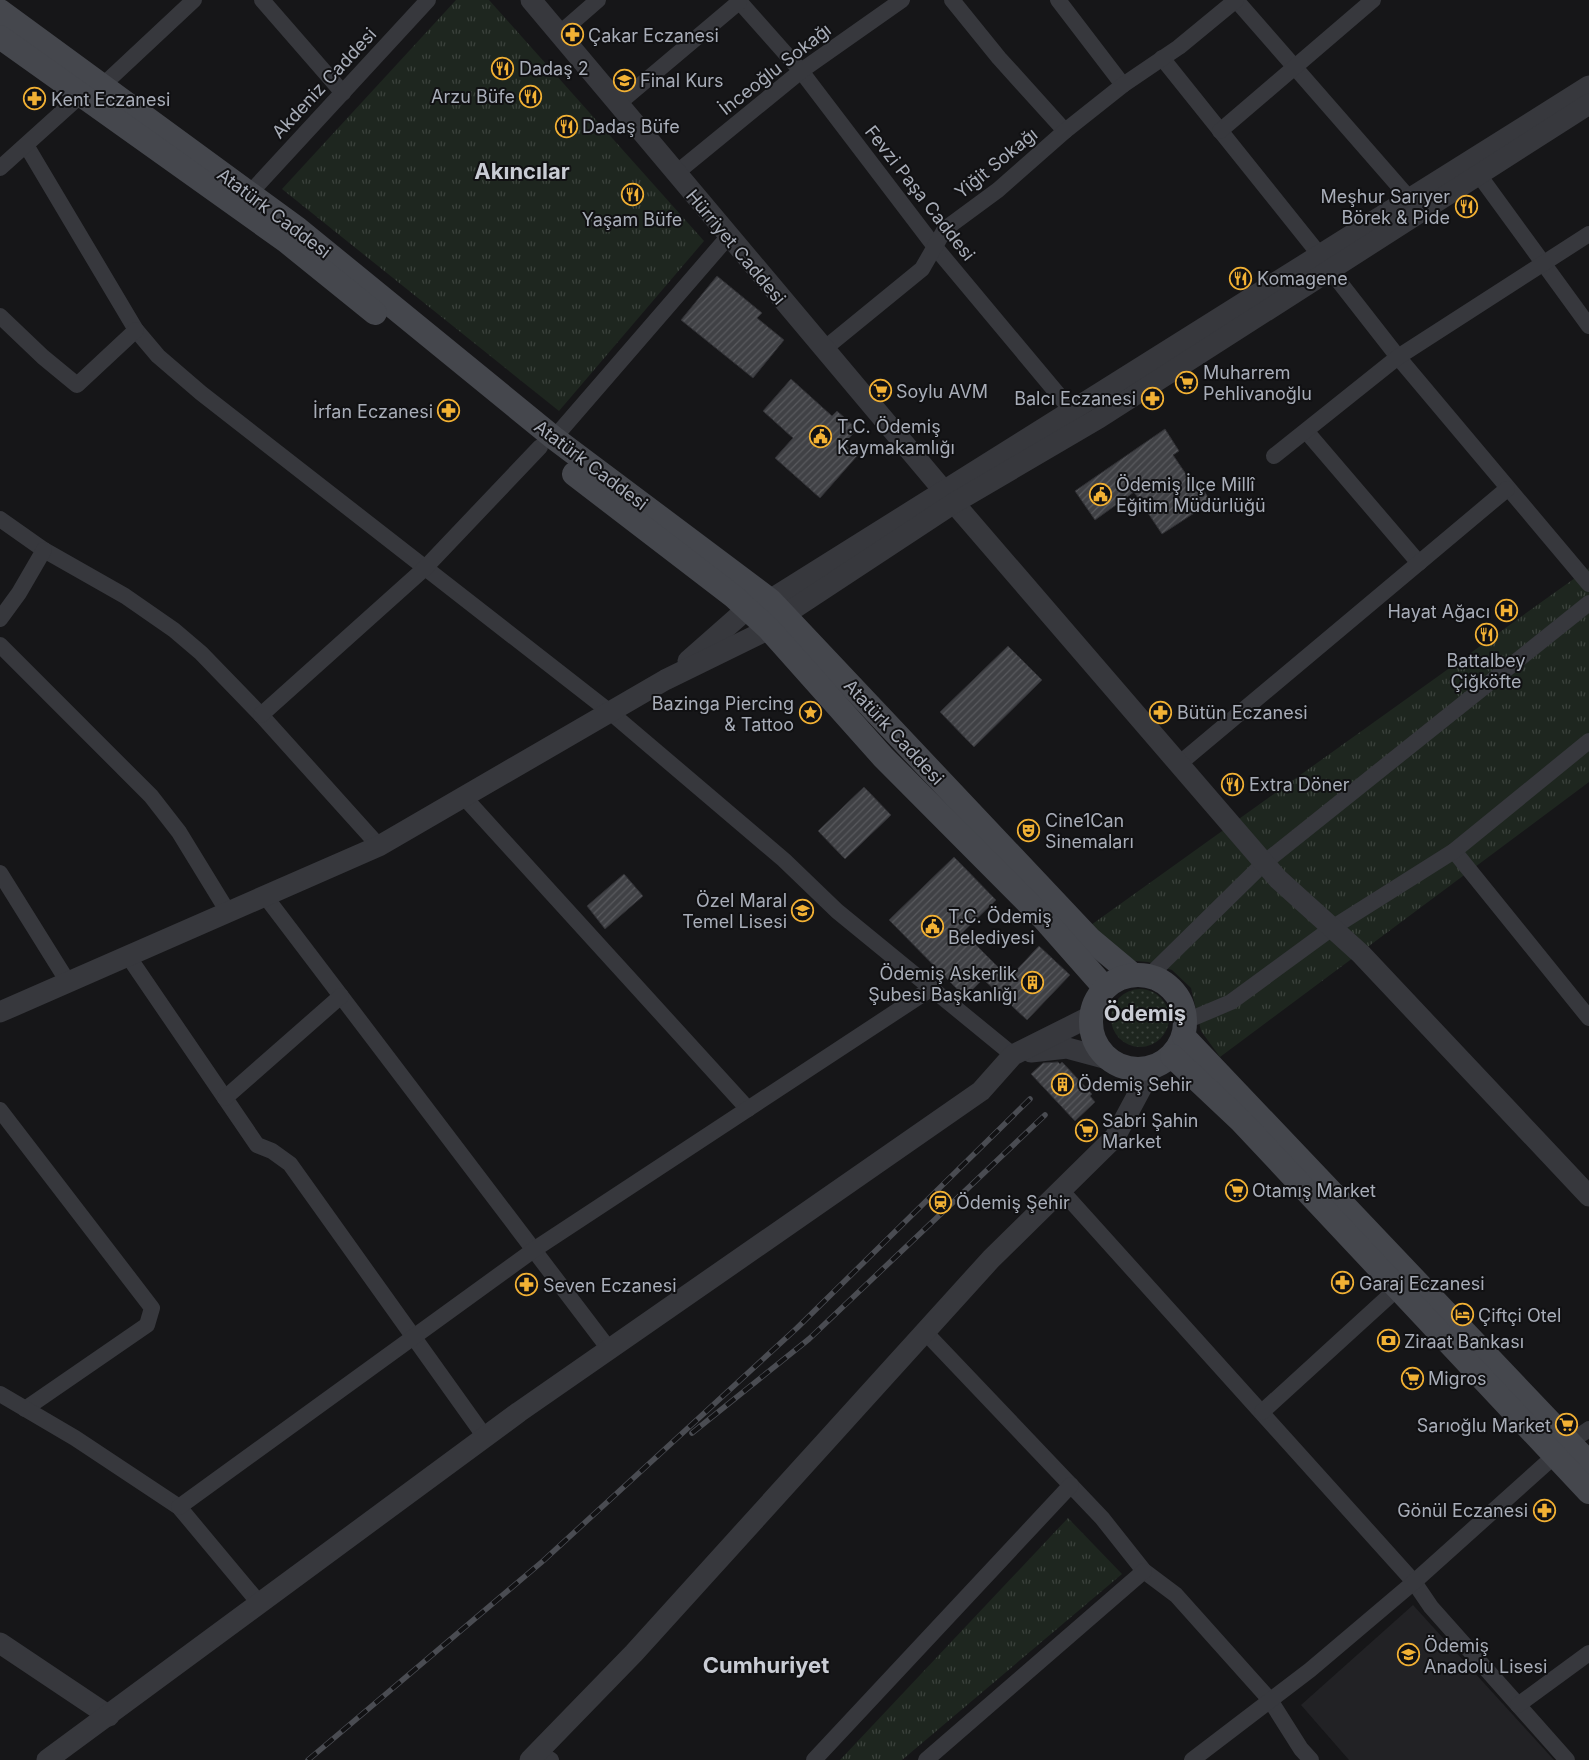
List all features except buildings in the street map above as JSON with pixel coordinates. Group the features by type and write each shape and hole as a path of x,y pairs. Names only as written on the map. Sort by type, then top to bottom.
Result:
{"main road":[{"name":"Atatürk Caddesi","path":"0,11 298,229 547,443 747,609 774,615 884,757 1050,926 1104,988"},
{"name":"Atatürk Caddesi","path":"0,37 286,241 547,443 774,615 1090,939 1141,975"},
{"path":"1141,975 1164,982 1175,992 1183,1006 1180,1038 1166,1061 1152,1068 1137,1070 1122,1067 1108,1059 1098,1047 1092,1032 1091,1016 1095,1001 1104,988 1118,979 1141,975"},
{"path":"1180,1038 1241,1121 1398,1288 1572,1442 1589,1492"},
{"path":"1180,1038 1572,1442 1589,1463"}],"street":[{"path":"0,168 81,95 102,86 194,0"},
{"path":"262,0 343,93"},
{"name":"Akdeniz Caddesi","path":"250,193 428,0"},
{"name":"Hürriyet Caddesi","path":"530,0 949,498 1278,879 1361,954 1589,1196"},
{"path":"559,34 598,0"},
{"name":"İnceoğlu Sokağı","path":"675,174 801,71 902,0"},
{"path":"952,0 999,58 1065,131"},
{"path":"1058,0 1123,85"},
{"path":"1236,0 1408,198"},
{"name":"Yiğit Sokağı","path":"824,349 922,269 945,229 998,190 1065,131 1123,85 1162,58 1236,0"},
{"path":"1220,131 1373,0"},
{"path":"618,104 738,1"},
{"name":"Fevzi Paşa Caddesi","path":"738,1 801,71 935,247 1072,411"},
{"path":"1162,58 1325,262 1398,357 1507,489 1589,584"},
{"path":"949,498 1099,418 1325,262 1408,198 1589,86"},
{"path":"0,1012 379,846 774,615 949,498 1072,411 1479,174 1589,104"},
{"path":"26,145 136,330 158,356 202,393 610,712 784,860 837,911 1013,1055 1066,1048 1108,1059"},
{"path":"1479,174 1589,326"},
{"path":"1274,456 1398,357 1589,234"},
{"path":"261,715 425,568 547,443 728,237"},
{"path":"0,316 43,357 77,385 136,330"},
{"path":"1306,430 1419,563"},
{"path":"1179,764 1507,489"},
{"path":"0,519 44,550 125,596 174,630 201,653 261,715 379,846"},
{"path":"0,619 19,593 44,550"},
{"path":"1141,975 1264,863 1589,604"},
{"path":"665,680 747,609"},
{"path":"0,645 151,796 179,832 228,912"},
{"path":"1180,1038 1332,928 1454,851 1589,741"},
{"path":"464,797 748,1109"},
{"path":"1454,851 1589,1018"},
{"path":"0,872 68,982"},
{"path":"265,896 610,1350"},
{"path":"128,956 257,1145 272,1151 290,1164 485,1437"},
{"path":"179,1507 535,1249 932,988"},
{"path":"225,1098 342,996"},
{"path":"47,1760 485,1437 981,1091 1013,1055 1091,1016"},
{"path":"539,1757 991,1259 1115,1137 1152,1068"},
{"path":"0,1110 152,1308 147,1325 25,1409"},
{"path":"1061,1190 1414,1582 1430,1607 1567,1760"},
{"path":"1262,1412 1398,1288"},
{"path":"925,1332 1102,1518 1144,1571 1176,1595 1270,1700 1301,1749 1311,1760"},
{"path":"0,1394 75,1438 179,1507 260,1604"},
{"path":"1192,1760 1270,1700 1414,1582 1572,1442"},
{"path":"814,1760 1071,1485"},
{"path":"926,1760 1144,1571"},
{"path":"0,1643 109,1716"},
{"path":"1518,1705 1589,1653"}],"shaded area":[{"name":"Ödemiş Anadolu Lisesi","path":"1413,1605 1554,1760 1349,1760 1301,1705"}],"green space":[{"path":"456,0 489,0 704,241 559,411 282,189"},
{"path":"1589,568 1589,782 1220,1057 1201,1031 1191,988 1172,970 1148,962 1124,960 1091,925"},
{"path":"1140,989 1151,991 1164,1002 1169,1018 1167,1029 1156,1042 1140,1047 1129,1045 1116,1034 1111,1018 1113,1007 1124,994"},
{"path":"1068,1518 1122,1574 902,1760 840,1760"}],"railway":[{"path":"308,1760 543,1561 797,1328 1030,1099"},
{"path":"692,1433 809,1339 1045,1115"}],"place":[{"name":"Çakar Eczanesi","path":"572,35"},
{"name":"Dadaş 2","path":"503,68"},
{"name":"Final Kurs","path":"624,80"},
{"name":"Arzu Büfe","path":"531,96"},
{"name":"Kent Eczanesi","path":"35,99"},
{"name":"Dadaş Büfe","path":"566,126"},
{"name":"Yaşam Büfe","path":"632,194"},
{"name":"Meşhur Sarıyer Börek & Pide","path":"1466,206"},
{"name":"Komagene","path":"1241,278"},
{"name":"Muharrem Pehlivanoğlu","path":"1187,382"},
{"name":"Soylu AVM","path":"880,391"},
{"name":"Balcı Eczanesi","path":"1152,398"},
{"name":"İrfan Eczanesi","path":"449,411"},
{"name":"T.C. Ödemiş Kaymakamlığı","path":"821,436"},
{"name":"Ödemiş İlçe Millî Eğitim Müdürlüğü","path":"1100,494"},
{"name":"Hayat Ağacı","path":"1506,611"},
{"name":"Battalbey Çiğköfte","path":"1486,635"},
{"name":"Bütün Eczanesi","path":"1161,712"},
{"name":"Bazinga Piercing & Tattoo","path":"810,713"},
{"name":"Extra Döner","path":"1233,784"},
{"name":"Cine1Can Sinemaları","path":"1029,830"},
{"name":"Özel Maral Temel Lisesi","path":"803,910"},
{"name":"T.C. Ödemiş Belediyesi","path":"932,926"},
{"name":"Ödemiş Askerlik Şubesi Başkanlığı","path":"1033,983"},
{"name":"Ödemiş Sehir","path":"1062,1084"},
{"name":"Sabri Şahin Market","path":"1086,1130"},
{"name":"Otamış Market","path":"1236,1190"},
{"name":"Ödemiş Şehir","path":"940,1202"},
{"name":"Garaj Eczanesi","path":"1343,1283"},
{"name":"Seven Eczanesi","path":"527,1285"},
{"name":"Çiftçi Otel","path":"1462,1315"},
{"name":"Ziraat Bankası","path":"1388,1341"},
{"name":"Migros","path":"1412,1378"},
{"name":"Sarıoğlu Market","path":"1567,1425"},
{"name":"Gönül Eczanesi","path":"1544,1510"},
{"name":"Ödemiş Anadolu Lisesi","path":"1408,1655"}],"district":[{"name":"Akıncılar","path":"522,171"},
{"name":"Ödemiş","path":"1145,1013"},
{"name":"Cumhuriyet","path":"766,1665"}]}
